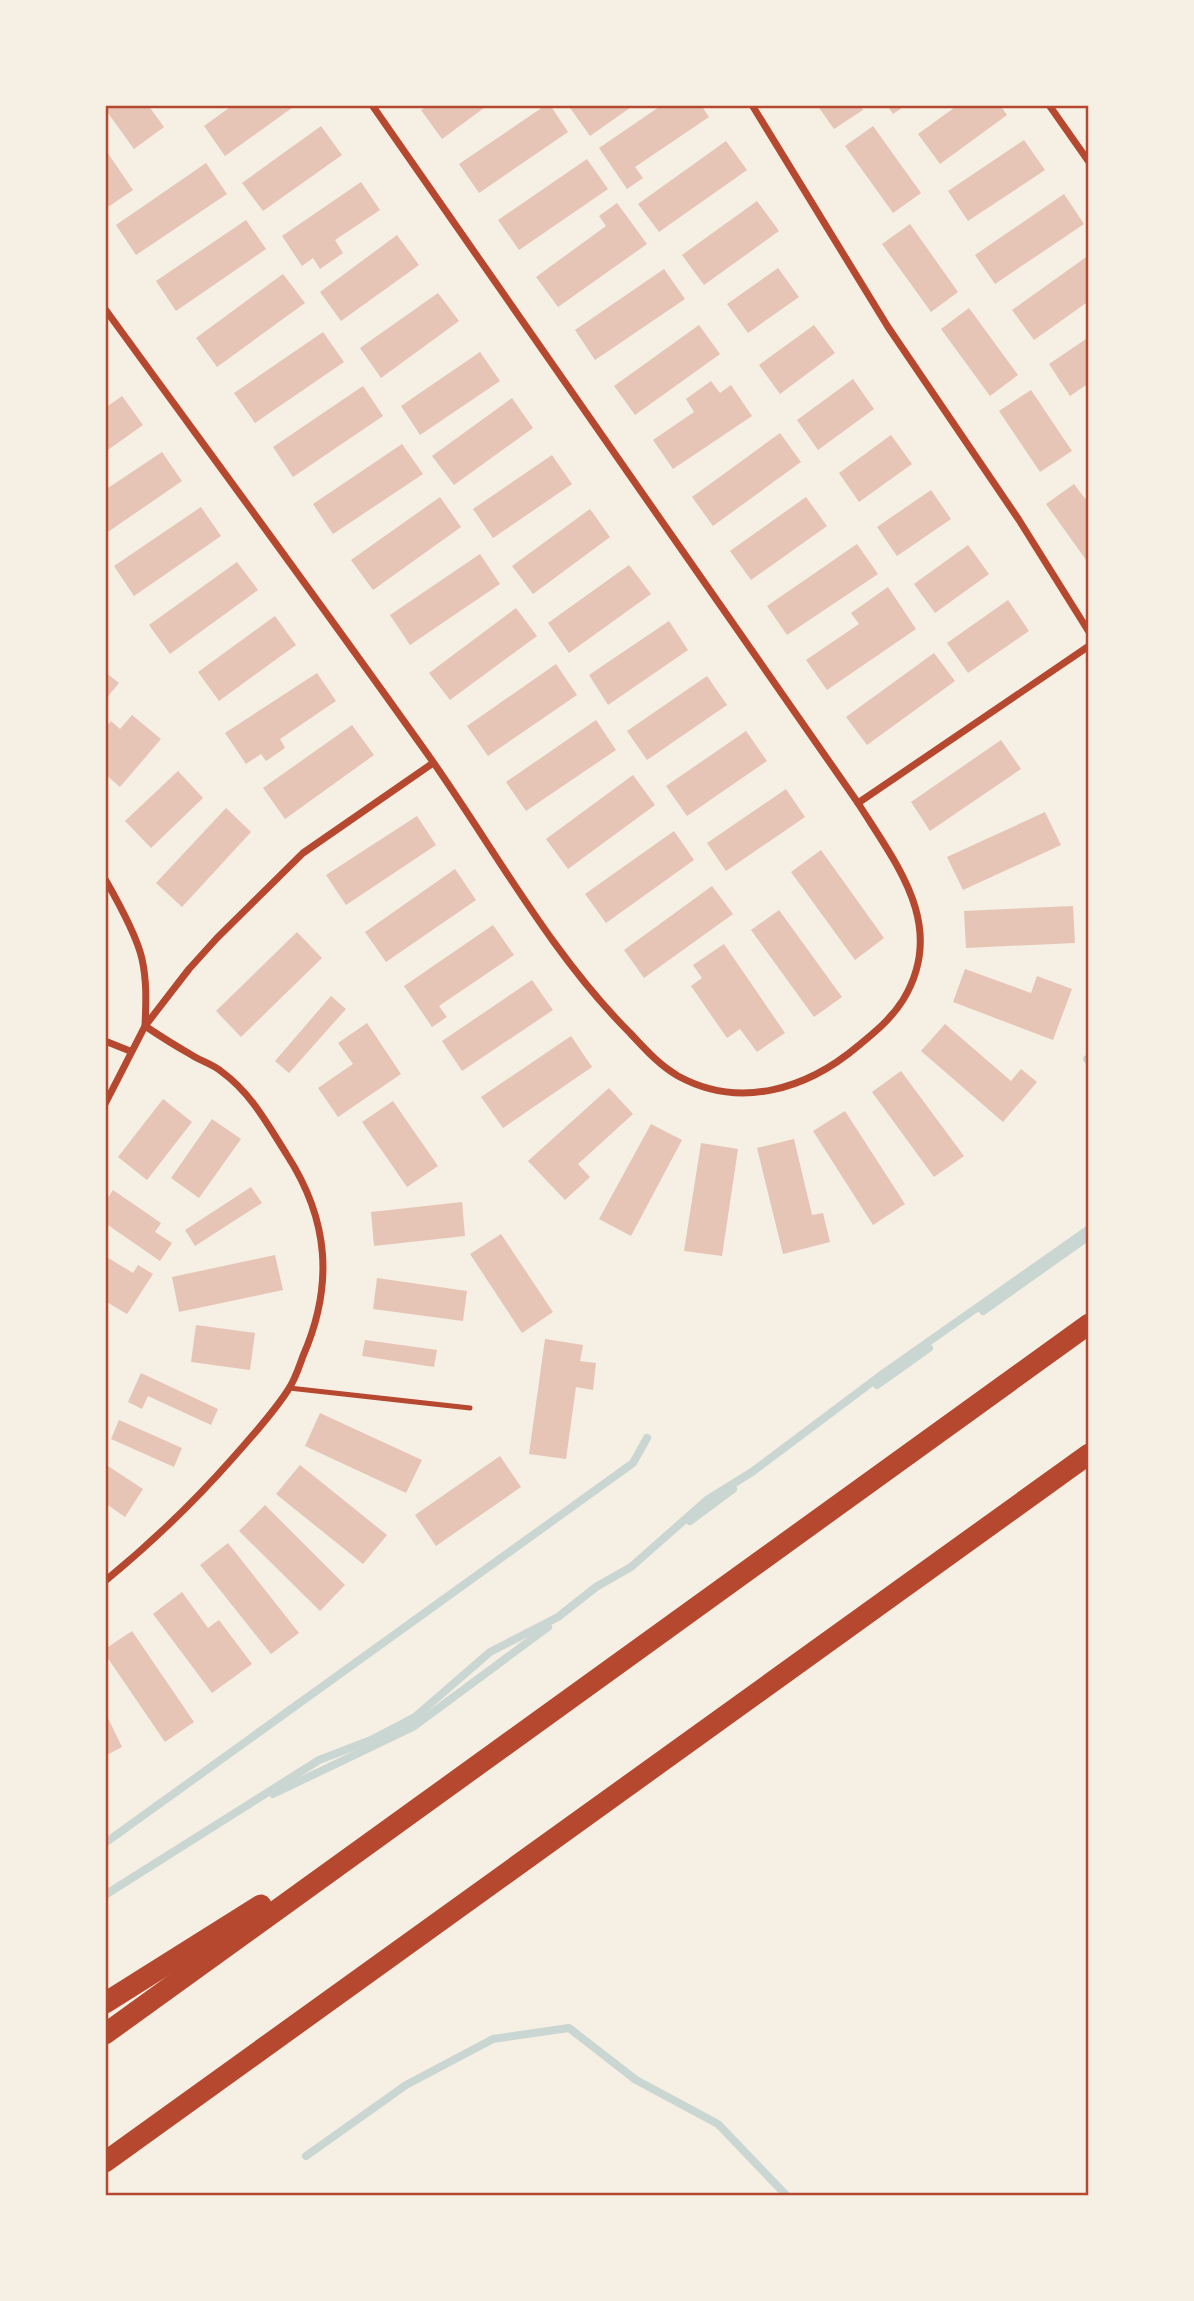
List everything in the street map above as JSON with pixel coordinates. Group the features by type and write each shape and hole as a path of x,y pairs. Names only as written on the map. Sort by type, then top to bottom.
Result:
{"highway":[{"path":"105,2034 1089,1324"},
{"path":"105,2162 1089,1454"},
{"path":"105,2003 415,1810"}],"street":[{"path":"105,309 433,763 514,884 600,1003 658,1062 677,1076 698,1085 743,1094 786,1088 807,1080 845,1057 881,1028 896,1010 909,990 917,968 920,946 918,916 906,881 858,803 372,105"},
{"path":"752,105 888,327 1019,520 1089,632"},
{"path":"1049,105 1089,162"},
{"path":"858,803 1089,646"},
{"path":"105,1104 145,1026 217,938 303,853 433,763"},
{"path":"105,878 119,903 142,958 146,1000 145,1026"},
{"path":"105,1581 204,1490 269,1416 289,1388 310,1340 323,1290 322,1237 316,1212 299,1173 253,1100 222,1071 145,1026"},
{"path":"105,1041 130,1051"}],"lane":[{"path":"289,1388 470,1408"}],"building":[{"path":"105,105 148,105 164,127 134,149 105,109"},
{"path":"233,105 296,105 225,156 204,126"},
{"path":"429,105 488,105 442,139 421,110"},
{"path":"546,105 550,105 568,132 479,193 459,164"},
{"path":"568,105 634,105 590,136"},
{"path":"662,105 701,105 709,117 635,167 643,178 627,189 599,148"},
{"path":"817,105 860,105 863,110 834,129"},
{"path":"887,105 906,105 893,114"},
{"path":"958,105 1000,105 1007,115 940,164 918,134"},
{"path":"321,126 342,155 263,211 242,183"},
{"path":"873,126 921,193 893,213 845,146"},
{"path":"1024,140 1045,170 968,221 948,191"},
{"path":"726,141 747,170 659,232 638,204"},
{"path":"105,149 133,190 105,209"},
{"path":"587,159 608,189 519,250 498,220"},
{"path":"206,163 227,194 136,255 116,225"},
{"path":"361,182 380,210 335,240 343,253 320,269 313,258 302,266 282,236"},
{"path":"1064,194 1084,224 995,284 975,255"},
{"path":"757,201 779,231 704,285 682,255"},
{"path":"617,203 647,244 558,307 536,277 606,226 599,216"},
{"path":"246,220 266,249 176,311 156,281"},
{"path":"910,224 958,292 931,312 882,244"},
{"path":"397,235 419,265 341,321 320,292"},
{"path":"1089,255 1089,301 1034,340 1012,310"},
{"path":"778,268 799,297 748,333 727,304"},
{"path":"664,269 685,299 595,360 575,330"},
{"path":"283,274 305,303 217,367 196,338"},
{"path":"438,293 459,321 381,378 360,348"},
{"path":"969,308 1018,375 990,396 941,329"},
{"path":"699,325 720,354 635,415 614,386"},
{"path":"814,325 835,353 780,394 759,365"},
{"path":"323,332 344,362 255,423 234,393"},
{"path":"1089,337 1089,383 1070,396 1049,364"},
{"path":"480,352 500,381 420,435 401,406"},
{"path":"853,379 874,409 818,450 797,420"},
{"path":"711,381 720,393 731,385 752,416 673,469 653,440 694,412 686,399"},
{"path":"363,386 383,416 293,477 273,447"},
{"path":"1031,390 1072,451 1040,472 999,411"},
{"path":"122,396 143,425 105,452 105,408"},
{"path":"512,398 533,428 454,485 432,456"},
{"path":"780,433 801,462 713,526 692,497"},
{"path":"891,435 912,464 859,502 839,473"},
{"path":"402,444 423,474 333,534 313,504"},
{"path":"162,452 182,481 105,534 105,490"},
{"path":"552,455 572,484 493,538 473,509"},
{"path":"1074,484 1089,504 1089,564 1046,504"},
{"path":"931,490 951,519 897,556 877,527"},
{"path":"440,497 461,527 373,590 351,560"},
{"path":"806,497 827,526 751,580 730,551"},
{"path":"201,507 221,536 134,596 114,566"},
{"path":"590,509 610,537 533,594 512,566"},
{"path":"857,544 878,574 787,635 767,606"},
{"path":"968,545 989,574 935,613 914,584"},
{"path":"480,554 500,584 410,645 390,615"},
{"path":"237,562 258,590 170,654 149,625"},
{"path":"629,565 651,594 569,653 548,623"},
{"path":"888,587 916,629 827,690 806,660 859,624 851,613"},
{"path":"1008,600 1029,631 968,673 947,643"},
{"path":"516,608 537,636 450,700 429,673"},
{"path":"275,616 296,645 219,701 198,672"},
{"path":"669,621 688,650 608,705 589,675"},
{"path":"934,653 955,681 867,745 846,717"},
{"path":"556,664 577,695 488,756 467,726"},
{"path":"105,672 119,683 105,700"},
{"path":"317,673 336,701 280,739 285,748 266,761 261,754 246,764 225,733"},
{"path":"707,676 727,705 647,760 627,731"},
{"path":"132,715 161,739 120,787 105,774 105,728 111,721 120,729"},
{"path":"596,720 616,750 526,811 506,782"},
{"path":"352,725 374,755 285,819 263,788"},
{"path":"746,731 767,761 687,816 666,786"},
{"path":"1001,740 1021,769 930,831 911,802"},
{"path":"178,771 203,798 151,848 125,821"},
{"path":"633,775 655,805 568,869 546,839"},
{"path":"786,789 805,817 726,871 707,843"},
{"path":"226,808 251,832 182,907 156,883"},
{"path":"1045,812 1061,845 963,890 947,857"},
{"path":"417,816 436,845 346,905 326,875"},
{"path":"674,831 694,860 606,923 585,894"},
{"path":"821,850 884,938 855,960 791,872"},
{"path":"455,869 476,900 386,962 365,932"},
{"path":"712,886 733,914 644,978 624,950"},
{"path":"1073,906 1075,943 966,948 964,911"},
{"path":"779,910 842,997 814,1017 751,930"},
{"path":"493,925 514,955 439,1006 447,1017 432,1027 404,986"},
{"path":"297,932 322,958 241,1037 216,1011"},
{"path":"724,944 785,1033 757,1052 740,1029 727,1038 691,986 702,978 693,965"},
{"path":"965,969 1031,993 1037,976 1072,989 1053,1040 953,1002"},
{"path":"532,980 553,1010 462,1071 442,1041"},
{"path":"331,996 346,1009 289,1073 275,1061"},
{"path":"367,1023 401,1074 338,1117 318,1088 353,1064 338,1043"},
{"path":"945,1024 1011,1081 1021,1069 1037,1082 1003,1122 921,1051"},
{"path":"571,1036 592,1067 503,1128 481,1097"},
{"path":"901,1071 964,1156 934,1177 872,1092"},
{"path":"609,1088 633,1114 578,1164 590,1177 565,1200 528,1161"},
{"path":"163,1099 192,1122 147,1180 118,1157"},
{"path":"393,1101 438,1166 407,1187 362,1122"},
{"path":"845,1111 905,1204 873,1225 813,1131"},
{"path":"212,1119 241,1139 199,1198 171,1178"},
{"path":"651,1124 682,1140 631,1236 599,1219"},
{"path":"794,1139 812,1215 823,1213 830,1242 783,1254 757,1148"},
{"path":"701,1143 738,1149 722,1256 684,1251"},
{"path":"251,1187 262,1203 195,1246 185,1230"},
{"path":"113,1190 161,1223 155,1232 172,1243 160,1261 105,1223 105,1202"},
{"path":"462,1202 465,1236 374,1246 371,1212"},
{"path":"501,1234 553,1312 522,1333 470,1254"},
{"path":"275,1255 283,1290 179,1312 172,1277"},
{"path":"105,1256 133,1273 138,1265 153,1274 127,1314 105,1301"},
{"path":"377,1278 467,1291 463,1321 373,1309"},
{"path":"196,1325 255,1333 250,1370 191,1362"},
{"path":"545,1339 583,1345 580,1361 596,1363 593,1390 576,1387 566,1459 529,1454"},
{"path":"365,1340 437,1350 434,1367 362,1356"},
{"path":"141,1373 218,1409 211,1425 148,1396 142,1409 128,1402"},
{"path":"320,1413 422,1460 406,1493 305,1446"},
{"path":"119,1420 182,1448 174,1467 111,1439"},
{"path":"500,1456 521,1487 436,1546 415,1515"},
{"path":"105,1464 143,1489 125,1517 105,1503"},
{"path":"300,1465 387,1535 363,1564 276,1494"},
{"path":"265,1505 345,1585 320,1611 239,1531"},
{"path":"228,1543 299,1633 271,1654 200,1565"},
{"path":"182,1592 208,1628 219,1620 252,1664 212,1693 153,1614"},
{"path":"132,1631 194,1722 165,1742 105,1654 105,1649"},
{"path":"105,1712 122,1747 105,1756"}],"waterway":[{"path":"105,1895 319,1760 371,1740 415,1717 490,1652 558,1617 596,1587 631,1567 707,1500 752,1472 884,1373 1089,1229"},
{"path":"983,1311 1089,1236"},
{"path":"877,1385 929,1348"},
{"path":"105,1843 633,1463 647,1438"},
{"path":"690,1521 733,1489"},
{"path":"273,1794 413,1727 548,1627"},
{"path":"306,2156 406,2085 493,2039 569,2028 636,2080 718,2124 787,2196"}]}
